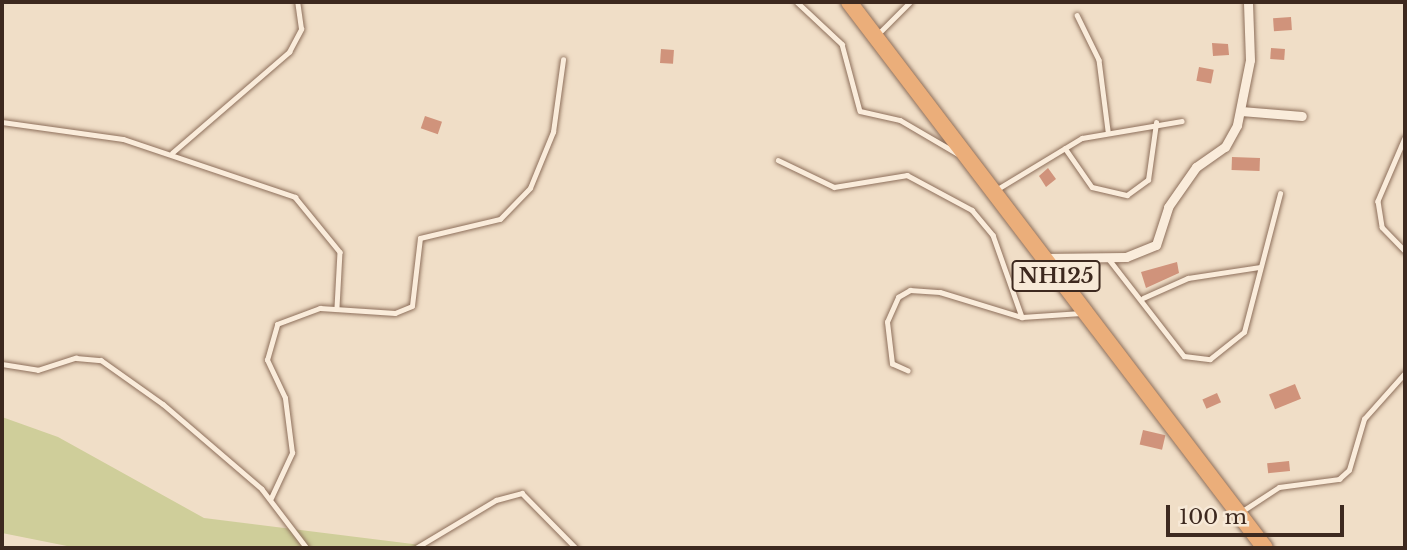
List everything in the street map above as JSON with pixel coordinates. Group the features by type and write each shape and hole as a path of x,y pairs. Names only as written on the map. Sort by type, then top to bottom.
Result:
{"highway":[{"name":"NH125","path":"849,2 1041,258 1265,548"}],"street":[{"path":"1041,258 1108,257 1156,245 1168,207 1196,167 1230,141 1241,111 1250,60 1248,2"},
{"path":"1241,111 1302,116"}],"lane":[{"path":"171,153 289,52 301,29 297,2"},
{"path":"797,2 842,44 860,111 900,120 968,158"},
{"path":"875,37 910,2"},
{"path":"1077,15 1100,60 1108,130"},
{"path":"271,498 292,453 285,398 268,372 272,334 284,321 337,307 405,311 416,300 414,255 421,238 510,213 546,158 563,60"},
{"path":"992,192 1065,148 1108,130 1182,121"},
{"path":"2,122 123,139 274,186 314,213 340,252 337,307"},
{"path":"1065,148 1092,187 1127,195 1150,174 1156,123"},
{"path":"1405,138 1378,201 1382,227 1405,251"},
{"path":"778,160 834,187 907,176 972,210 993,235 1022,317"},
{"path":"1108,257 1143,298 1184,356 1210,359 1244,332 1280,194"},
{"path":"1143,298 1188,278 1260,267"},
{"path":"908,371 892,364 887,322 898,297 910,290 940,292 1022,317 1085,312"},
{"path":"2,364 38,370 76,358 101,360 163,404 271,498 307,548"},
{"path":"1237,514 1279,487 1339,479 1349,470 1364,419 1405,373"},
{"path":"416,548 496,499 522,493 576,548"}],"shaded area":[{"path":"2,417 58,437 204,518 445,548 77,548 2,533"}],"building":[{"path":"1291,17 1292,30 1274,31 1273,18"},
{"path":"1212,43 1228,44 1229,55 1213,56"},
{"path":"1271,48 1285,49 1284,60 1270,59"},
{"path":"661,49 674,50 673,64 660,63"},
{"path":"1199,67 1214,70 1211,84 1196,81"},
{"path":"425,116 442,122 438,134 421,128"},
{"path":"1232,157 1260,158 1260,171 1232,170"},
{"path":"1048,168 1056,179 1046,187 1039,176"},
{"path":"1177,262 1179,273 1146,288 1141,272"},
{"path":"1295,384 1301,399 1275,409 1269,394"},
{"path":"1217,393 1221,402 1206,409 1202,400"},
{"path":"1143,430 1165,435 1162,450 1140,445"},
{"path":"1289,461 1290,471 1268,473 1267,463"}]}
